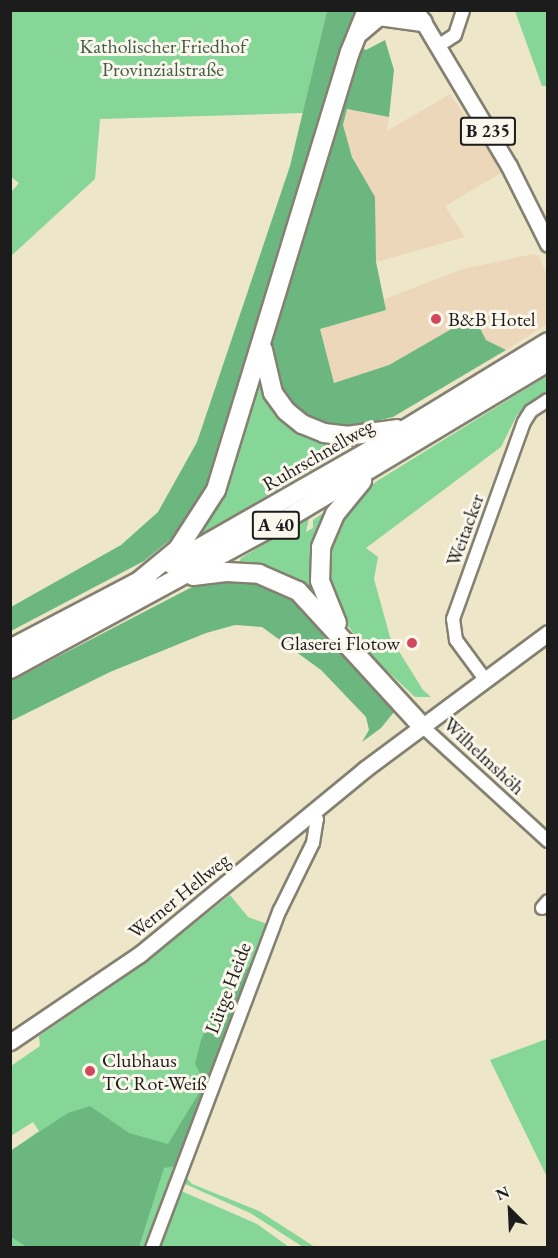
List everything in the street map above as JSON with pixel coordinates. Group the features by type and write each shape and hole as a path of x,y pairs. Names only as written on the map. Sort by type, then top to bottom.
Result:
{"highway":[{"path":"137,583 178,549 208,504 262,345 358,33 377,12 420,16"},
{"name":"Ruhrschnellweg","path":"10,649 137,583 428,416 548,342"},
{"path":"262,345 269,384 278,402 294,418 313,430 364,435 396,429 428,416"},
{"name":"Ruhrschnellweg","path":"10,669 164,587 387,460 548,362"},
{"path":"342,635 320,581 321,547 342,504 364,478 387,460"},
{"path":"164,587 213,573 265,575 298,591 342,635 421,724"}],"main road":[{"name":"B 235","path":"420,16 509,166 548,244"},
{"name":"Werner Hellweg","path":"10,1042 140,954 421,724 548,633"}],"street":[{"path":"438,46 455,35 463,10"},
{"name":"Weitacker","path":"484,678 456,640 453,618 524,422 531,411 548,400"},
{"name":"Wilhelmshöh","path":"421,724 548,841"},
{"name":"Lütge Heide","path":"152,1248 280,910 313,843 317,819 313,813"}],"shaded area":[{"path":"450,94 503,172 445,206 465,237 376,262 358,261 374,213 375,197 361,177 346,140 343,125 347,109 389,117 387,131"},
{"path":"533,254 539,256 547,275 547,324 506,350 486,340 473,317 389,365 334,383 320,329 386,310 384,299 463,269"}],"green space":[{"name":"Katholischer Friedhof Provinzialstraße","path":"11,11 327,11 303,113 100,119 95,179 11,256 11,192 19,183 11,177"},
{"path":"327,11 358,11 346,38 366,50 385,40 394,70 389,117 347,109 343,125 352,157 375,197 376,262 386,310 320,329 334,383 389,365 474,316 486,340 506,350 393,417 350,427 317,424 283,399 271,352 196,510 176,535 144,561 11,631 11,607 121,545 158,512 197,442 290,166"},
{"path":"515,11 547,11 547,86 542,86"},
{"path":"258,372 264,391 357,443 188,542"},
{"path":"547,376 547,393 517,415 501,447 366,548 378,557 374,579 390,637 423,690 431,697 415,697 366,651 336,609 324,573 334,529 358,496 377,481"},
{"path":"342,500 326,521 323,605 238,566 241,558 309,518 306,532 313,528 313,520"},
{"path":"246,577 295,595 392,707 394,712 381,728 362,742 369,730 366,717 321,670 262,627 235,625 206,633 110,672 11,721 11,681 192,587"},
{"path":"230,895 248,917 270,925 145,1247 11,1247 11,1151 39,1131 33,1122 11,1136 11,1066 40,1046 39,1036 141,966"},
{"path":"250,966 254,969 177,1166 164,1168 139,1247 27,1247 11,1237 10,1151 68,1113 90,1106 129,1133 168,1144 205,1083 195,1064 201,1040 226,986"},
{"path":"548,1039 547,1177 490,1060"},
{"path":"185,1176 192,1184 259,1211 315,1247 303,1247 250,1213 183,1183"},
{"path":"179,1190 257,1224 289,1247 157,1248"}],"place":[{"name":"B&B Hotel","path":"436,319"},
{"name":"Glaserei Flotow","path":"412,643"},
{"name":"Clubhaus TC Rot-Weiß","path":"90,1071"}]}
